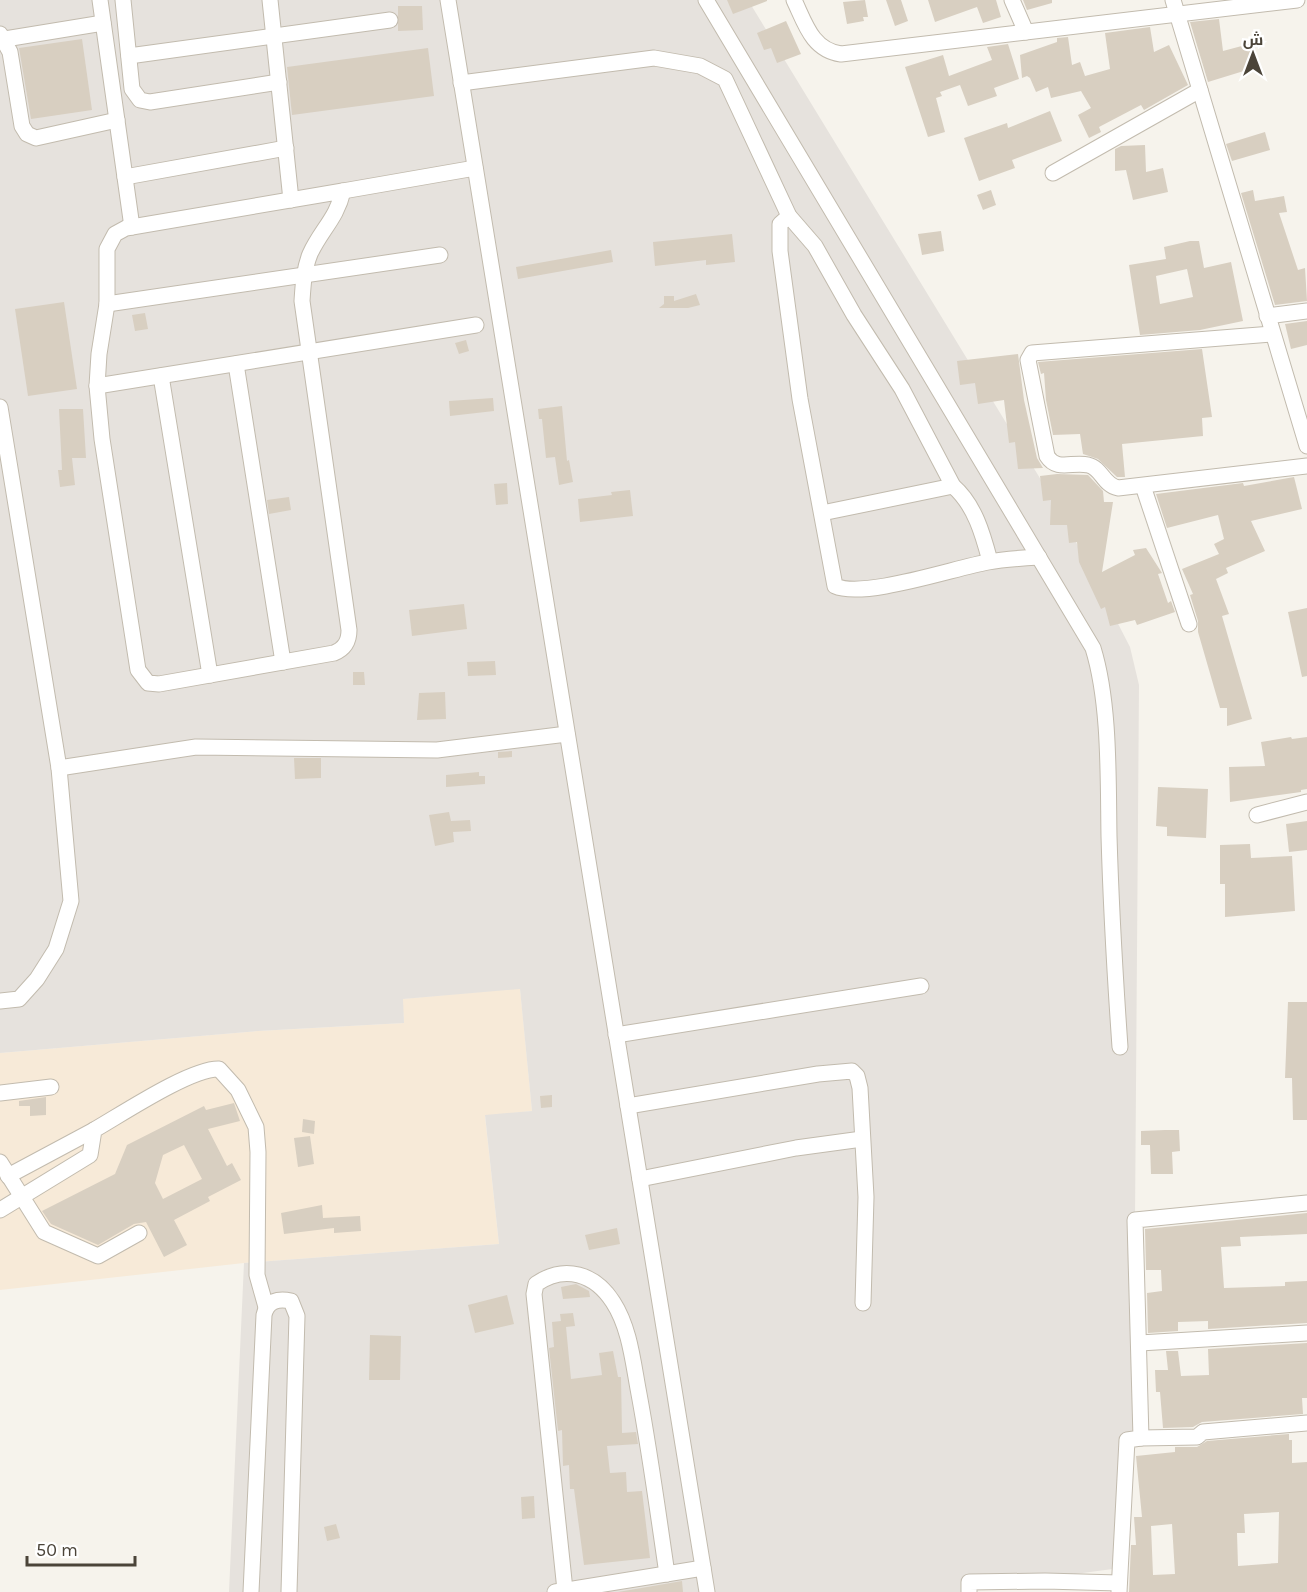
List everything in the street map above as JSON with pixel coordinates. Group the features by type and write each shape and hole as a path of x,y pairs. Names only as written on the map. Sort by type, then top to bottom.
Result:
{"street":[{"path":"100,0 132,227"},
{"path":"123,0 132,89 136,97 145,102 279,82"},
{"path":"270,0 291,200"},
{"path":"448,0 707,1592"},
{"path":"706,0 1093,648 1100,669 1108,766 1112,934 1120,1047"},
{"path":"794,0 816,42 831,53 841,54 1026,32 1175,7 1297,0"},
{"path":"1012,0 1026,32"},
{"path":"1175,7 1307,446"},
{"path":"129,56 390,20"},
{"path":"103,23 2,36 10,52 22,126 27,134 36,138 117,120"},
{"path":"461,83 654,58 700,66 725,79 789,216 815,246 854,315 902,389 953,486 960,492 981,527 990,561"},
{"path":"1053,173 1200,90"},
{"path":"125,177 286,148"},
{"path":"343,191 336,213 311,252 302,301 349,635 346,645 339,651 153,685 140,675 102,439 97,386 99,354 107,304 109,243 115,234 132,227 475,168"},
{"path":"789,216 780,224 780,251 800,399 835,586 842,589 872,588 990,561 1039,557"},
{"path":"107,304 440,255"},
{"path":"1268,316 1307,311"},
{"path":"97,386 476,325"},
{"path":"1272,334 1037,351 1030,355 1028,363 1049,460 1058,465 1089,465 1113,487 1143,486 1307,466"},
{"path":"237,364 283,662"},
{"path":"161,376 210,675"},
{"path":"0,407 58,768 71,901 56,948 37,979 19,999 0,1001"},
{"path":"822,513 953,486"},
{"path":"1143,486 1189,624"},
{"path":"58,768 196,747 437,750 567,734"},
{"path":"1257,815 1307,802"},
{"path":"616,1035 921,986"},
{"path":"139,1233 98,1256 44,1232 3,1167 94,1130 208,1068 219,1069 238,1090 256,1127 258,1152 257,1275 266,1307 251,1592"},
{"path":"628,1106 818,1074 852,1071 857,1076 860,1088 866,1197 864,1303"},
{"path":"0,1093 51,1087"},
{"path":"0,1210 90,1155 94,1130"},
{"path":"640,1179 796,1148 862,1139"},
{"path":"1141,1438 1135,1220 1307,1203"},
{"path":"667,1574 649,1452 625,1331 614,1303 597,1282 582,1274 546,1276 536,1284 534,1294 560,1591 667,1574 703,1568"},
{"path":"266,1307 273,1301 291,1301 297,1316 289,1592"},
{"path":"1140,1343 1307,1333"},
{"path":"969,1592 969,1582 1119,1588 1127,1440 1197,1437 1203,1432 1307,1423"}],"shaded area":[{"path":"0,0 748,0 1060,511 1130,647 1139,685 1135,1220 1141,1438 1127,1440 1120,1568 1045,1578 966,1578 966,1592 229,1592 244,1263 499,1244 485,1115 532,1111 520,989 403,999 404,1023 258,1031 0,1053"},
{"path":"520,988 532,1111 485,1116 499,1244 244,1263 0,1290 0,1053 258,1031 404,1023 402,999"}],"building":[{"path":"727,0 767,0 767,1 733,14"},
{"path":"865,0 868,17 863,17 864,21 847,24 843,2"},
{"path":"886,0 901,0 908,21 895,26"},
{"path":"928,0 996,0 1001,17 983,23 977,7 935,22"},
{"path":"1023,0 1052,0 1052,3 1027,10"},
{"path":"398,6 422,6 423,30 398,31"},
{"path":"1219,19 1223,51 1253,43 1260,66 1208,82 1190,22"},
{"path":"786,21 801,54 777,63 771,48 764,50 757,33"},
{"path":"1150,27 1154,52 1169,45 1188,85 1144,110 1141,105 1099,127 1101,132 1089,138 1078,115 1091,108 1081,91 1051,98 1048,87 1036,92 1030,78 1027,76 1022,78 1020,55 1057,42 1057,38 1068,37 1072,65 1080,62 1085,76 1110,69 1105,33"},
{"path":"82,39 92,110 31,119 19,48"},
{"path":"1008,44 1019,79 994,88 997,96 968,106 960,85 940,92 942,96 936,98 945,132 928,137 905,67 943,55 949,76 992,60 987,47"},
{"path":"428,48 434,96 292,115 287,67"},
{"path":"1050,111 1062,141 1012,160 1015,168 979,181 964,138 1007,123 1008,128"},
{"path":"1265,132 1270,150 1232,161 1226,144"},
{"path":"1145,145 1146,172 1163,168 1168,192 1133,200 1126,170 1115,171 1115,149 1121,146"},
{"path":"991,190 996,205 983,210 977,195"},
{"path":"1253,190 1255,201 1284,196 1287,212 1279,213 1298,270 1305,268 1307,301 1275,305 1241,193"},
{"path":"941,231 944,251 922,255 918,234"},
{"path":"732,234 735,262 706,265 706,260 655,266 653,242"},
{"path":"1199,241 1204,268 1231,262 1243,321 1200,330 1140,335 1129,265 1166,259 1164,247","holes":["1187,269 1193,297 1160,304 1156,276"]},
{"path":"611,250 613,262 518,279 516,267"},
{"path":"696,294 700,305 688,308 659,308 664,304 664,296 674,296 674,301"},
{"path":"64,302 77,389 28,396 15,309"},
{"path":"145,313 148,329 135,331 132,315"},
{"path":"1307,321 1307,345 1291,349 1285,324"},
{"path":"466,340 469,351 459,354 455,343"},
{"path":"1202,349 1212,417 1202,418 1203,436 1122,444 1125,477 1117,477 1098,459 1083,454 1080,434 1053,435 1046,400 1044,373 1041,374 1038,362"},
{"path":"1018,354 1024,400 1037,458 1043,468 1018,469 1015,442 1009,443 1004,400 978,404 975,383 960,385 957,361"},
{"path":"493,398 494,411 450,416 449,401"},
{"path":"562,406 567,461 569,460 573,482 559,485 555,457 546,458 542,419 539,419 538,409"},
{"path":"59,409 83,409 86,458 72,458 75,485 60,487 58,470 62,470"},
{"path":"1088,475 1103,491 1104,502 1113,502 1102,572 1135,555 1133,550 1146,548 1162,573 1158,574 1168,603 1171,601 1175,612 1137,625 1135,620 1110,626 1105,607 1101,609 1079,562 1077,542 1069,543 1067,525 1050,525 1051,500 1043,501 1040,476"},
{"path":"1294,477 1302,509 1251,521 1265,551 1226,568 1228,573 1216,579 1229,614 1222,616 1252,719 1227,726 1227,708 1220,708 1198,632 1198,621 1190,595 1193,594 1182,569 1219,554 1214,544 1224,539 1218,515 1167,528 1156,494 1243,483 1244,486"},
{"path":"507,483 508,504 496,505 494,484"},
{"path":"630,490 633,516 580,522 578,499 612,495 611,492"},
{"path":"289,497 291,510 269,514 267,500"},
{"path":"464,604 467,629 412,636 409,610"},
{"path":"1307,608 1307,676 1302,677 1288,612"},
{"path":"495,661 496,675 468,676 467,662"},
{"path":"353,672 364,672 365,685 353,685"},
{"path":"445,692 446,719 417,720 419,693"},
{"path":"1291,737 1292,739 1307,737 1307,789 1301,792 1230,802 1229,767 1265,766 1261,742"},
{"path":"512,751 512,757 498,758 498,752"},
{"path":"294,758 321,758 321,778 295,779"},
{"path":"479,772 479,776 485,776 485,784 446,787 446,775"},
{"path":"1158,787 1208,789 1206,838 1167,836 1167,827 1156,826"},
{"path":"449,812 451,821 470,820 471,831 453,832 454,842 435,846 429,815"},
{"path":"1307,821 1307,850 1289,852 1286,824"},
{"path":"1250,844 1251,858 1292,856 1295,911 1225,917 1225,884 1220,884 1220,845"},
{"path":"1288,1002 1307,1002 1307,1120 1293,1120 1292,1078 1285,1078"},
{"path":"552,1095 552,1107 541,1108 540,1096"},
{"path":"46,1097 46,1115 30,1116 30,1106 19,1106 19,1101"},
{"path":"234,1103 240,1121 208,1129 227,1166 232,1163 241,1180 208,1197 210,1201 174,1220 187,1245 164,1257 146,1222 134,1224 98,1245 51,1224 42,1211 115,1174 127,1145 204,1106 206,1110","holes":["184,1145 202,1179 163,1199 155,1183 163,1155"]},
{"path":"303,1119 315,1121 314,1134 302,1132"},
{"path":"1179,1130 1180,1151 1172,1152 1173,1174 1151,1174 1150,1145 1141,1145 1141,1131"},
{"path":"310,1136 314,1164 298,1167 294,1138"},
{"path":"322,1205 323,1218 360,1216 361,1231 334,1233 334,1228 284,1234 281,1213"},
{"path":"1307,1213 1307,1234 1240,1237 1241,1246 1221,1247 1224,1288 1285,1286 1285,1282 1307,1281 1307,1323 1208,1329 1208,1321 1178,1322 1178,1331 1148,1333 1147,1293 1162,1291 1161,1270 1146,1270 1145,1229"},
{"path":"617,1228 620,1244 589,1250 585,1235"},
{"path":"576,1284 589,1291 590,1297 563,1299 561,1287"},
{"path":"507,1295 514,1324 475,1333 468,1305"},
{"path":"573,1313 575,1326 566,1327 571,1379 602,1375 599,1353 613,1351 618,1377 621,1377 622,1433 636,1432 638,1444 607,1446 610,1473 626,1472 627,1492 642,1491 650,1558 584,1565 574,1489 570,1489 569,1465 563,1466 562,1430 558,1431 549,1348 554,1347 552,1322 561,1321 560,1314"},
{"path":"370,1335 401,1336 400,1380 369,1380"},
{"path":"1307,1343 1307,1398 1302,1398 1303,1414 1202,1422 1193,1427 1163,1428 1160,1392 1156,1392 1155,1370 1168,1370 1166,1351 1178,1351 1181,1376 1209,1375 1208,1349"},
{"path":"1289,1434 1289,1440 1292,1440 1292,1463 1307,1462 1307,1592 1129,1592 1131,1545 1136,1545 1134,1517 1142,1517 1136,1456 1175,1452 1175,1447 1197,1447 1207,1441","holes":["1279,1512 1278,1563 1238,1566 1237,1533 1245,1533 1244,1514","1172,1524 1175,1574 1153,1575 1151,1526"]},
{"path":"534,1496 535,1518 522,1519 521,1497"},
{"path":"336,1524 340,1538 327,1541 324,1527"},
{"path":"682,1581 683,1592 618,1592"}]}
